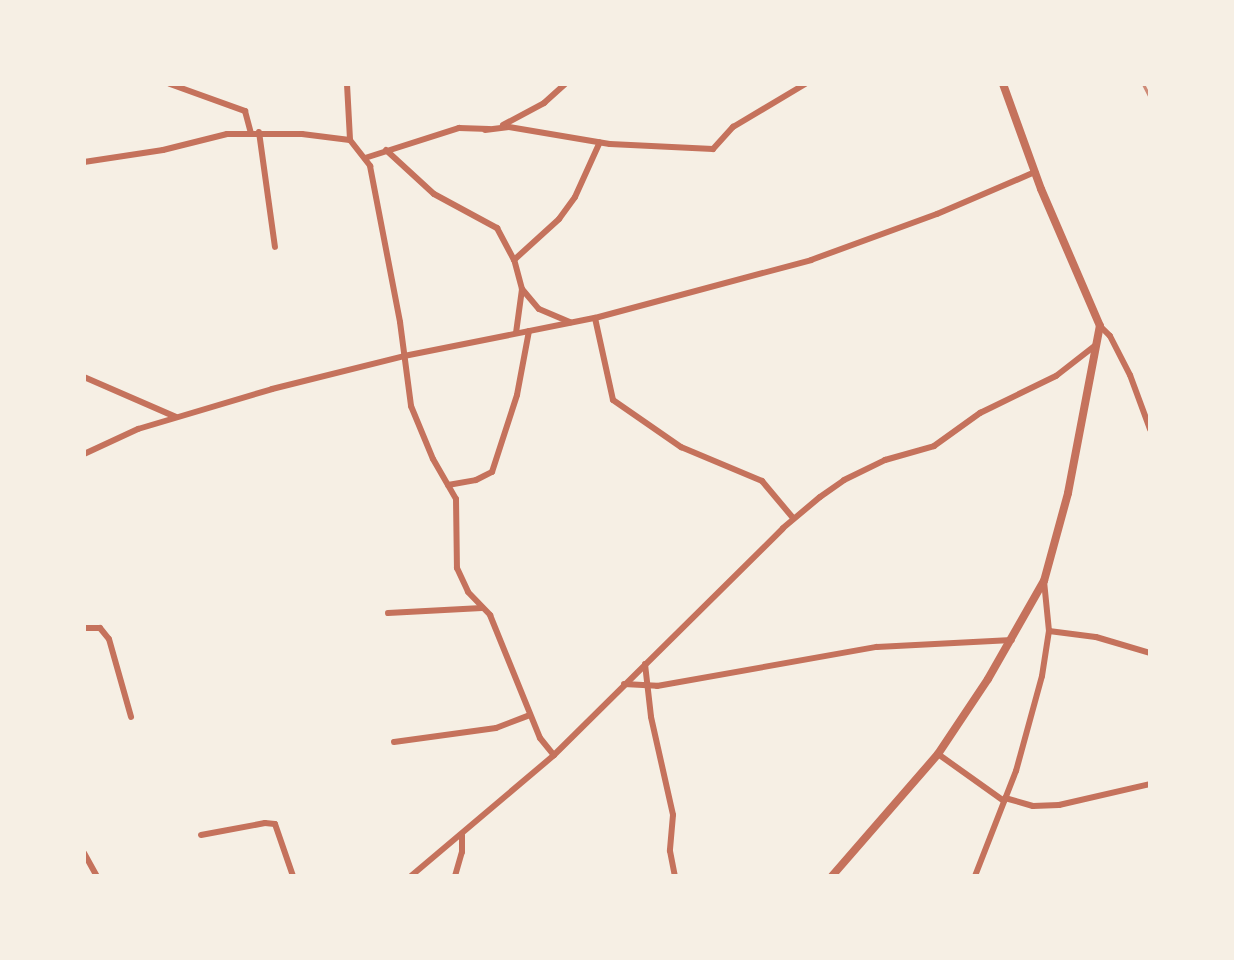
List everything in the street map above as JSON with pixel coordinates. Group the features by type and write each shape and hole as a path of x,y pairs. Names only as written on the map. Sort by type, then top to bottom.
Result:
{"street":[{"path":"170,84 245,111 255,133 275,247"},
{"path":"347,84 350,140 370,166 411,406 423,439 458,510 457,568 468,592 495,626 540,738 554,755"},
{"path":"485,130 528,113 557,94 565,84"},
{"path":"365,158 459,128 485,130 509,127 600,142 713,149 733,127 805,84"},
{"path":"1003,84 1035,172 1100,326 1110,336 1130,375 1150,429"},
{"path":"84,162 163,150 227,134 350,140"},
{"path":"514,260 559,219 575,197 600,142"},
{"path":"386,150 444,201 497,228 514,260 522,289 516,333"},
{"path":"84,454 176,417 404,356 595,318 847,249 1035,172"},
{"path":"522,289 539,309 571,322"},
{"path":"595,318 613,400 681,447 762,481 793,518"},
{"path":"832,876 938,754 1012,640 1044,581 1068,493 1100,326"},
{"path":"448,485 476,480 492,472 517,395 529,331"},
{"path":"411,876 554,755 793,518 844,480 885,460 934,446 980,413 1056,376 1098,343"},
{"path":"84,377 176,417"},
{"path":"975,876 1024,745 1049,631 1044,581"},
{"path":"388,613 482,608"},
{"path":"84,628 100,628 109,639 131,717"},
{"path":"1049,631 1096,637 1150,653"},
{"path":"624,684 648,687 877,647 1012,640"},
{"path":"645,664 658,756 673,815 670,851 675,876"},
{"path":"394,742 496,728 530,715"},
{"path":"938,754 1004,800 1033,806 1059,805 1150,784"},
{"path":"201,835 265,823 275,824 293,876"},
{"path":"455,876 462,852 462,835"},
{"path":"84,853 97,876"}],"railway":[{"path":"1143,84 1150,98"}]}
